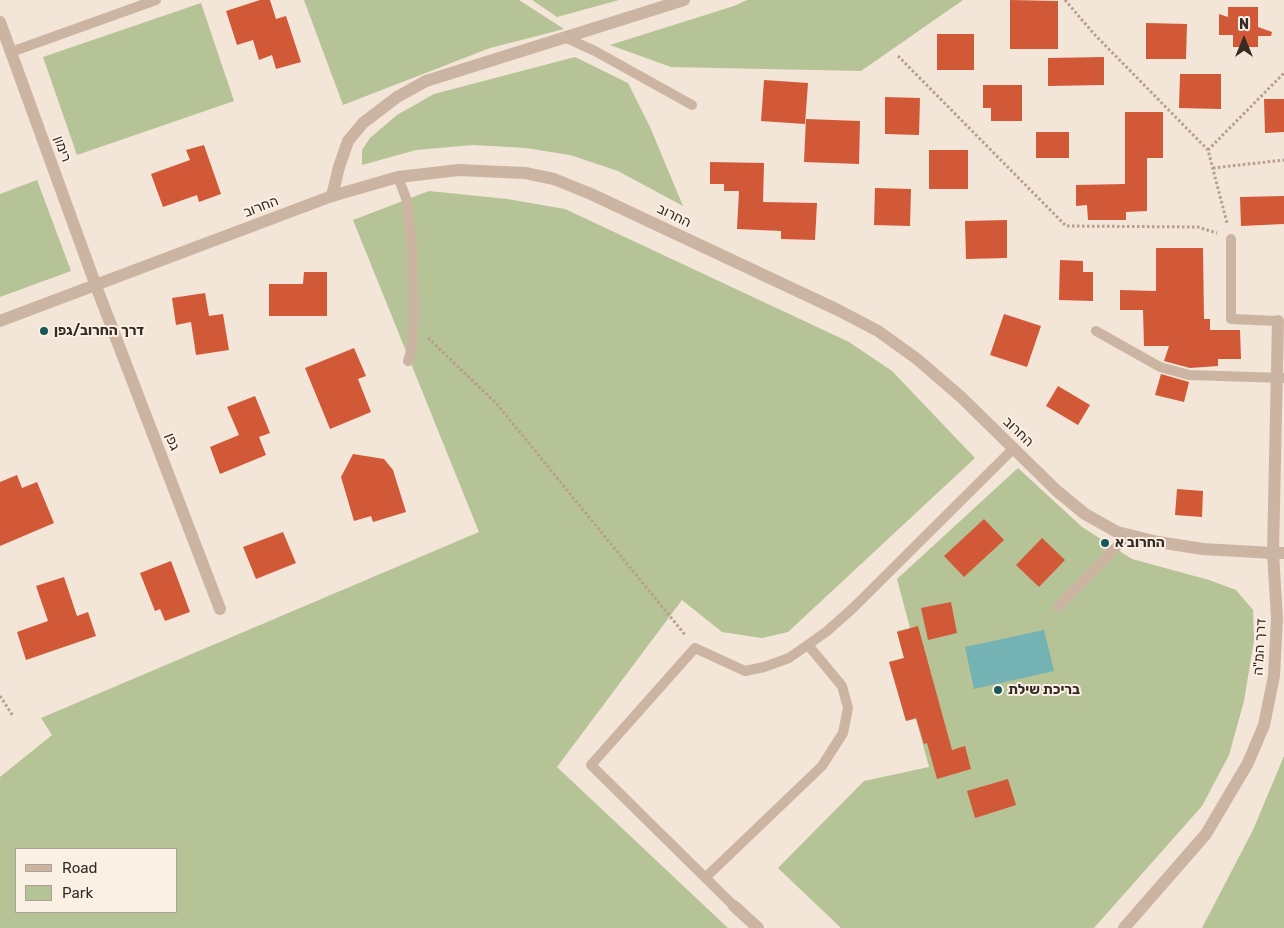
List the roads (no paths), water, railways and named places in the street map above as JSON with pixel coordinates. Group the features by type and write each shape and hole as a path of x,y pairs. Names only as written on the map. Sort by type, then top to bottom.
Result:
{"street":[{"path":"332,196 348,141 363,123 397,97 426,81 564,36 684,0"},
{"name":"רימון","path":"0,22 96,286"},
{"name":"החרוב","path":"0,321 332,196 398,177 459,170 496,170 554,179 591,194 838,310 878,331 924,365 1085,514 1118,532 1203,549 1278,553"},
{"name":"גפן","path":"96,286 220,609"},
{"name":"דרך המ\"ה","path":"1127,927 1206,834 1248,764 1264,725 1274,676 1277,618 1280,378 1278,321"},
{"path":"734,906 758,928"}],"lane":[{"path":"11,52 156,0"},
{"path":"564,36 596,51 692,105"},
{"path":"398,177 407,201 412,248 413,324 412,348 408,361"},
{"path":"1231,239 1231,319 1278,321"},
{"path":"1096,331 1160,368 1189,375 1280,378"},
{"path":"734,906 706,876 591,765 695,648 745,671 764,667 789,658 808,645 852,609 1014,448"},
{"path":"1058,607 1129,534"},
{"path":"706,876 822,766 843,732 848,708 842,686 808,645"}],"water":[{"path":"1044,630 1054,671 974,689 965,647"}],"place":[{"name":"דרך החרוב/גפן","path":"44,331"},
{"name":"החרוב א","path":"1105,543"},
{"name":"בריכת שילת","path":"998,690"}]}
